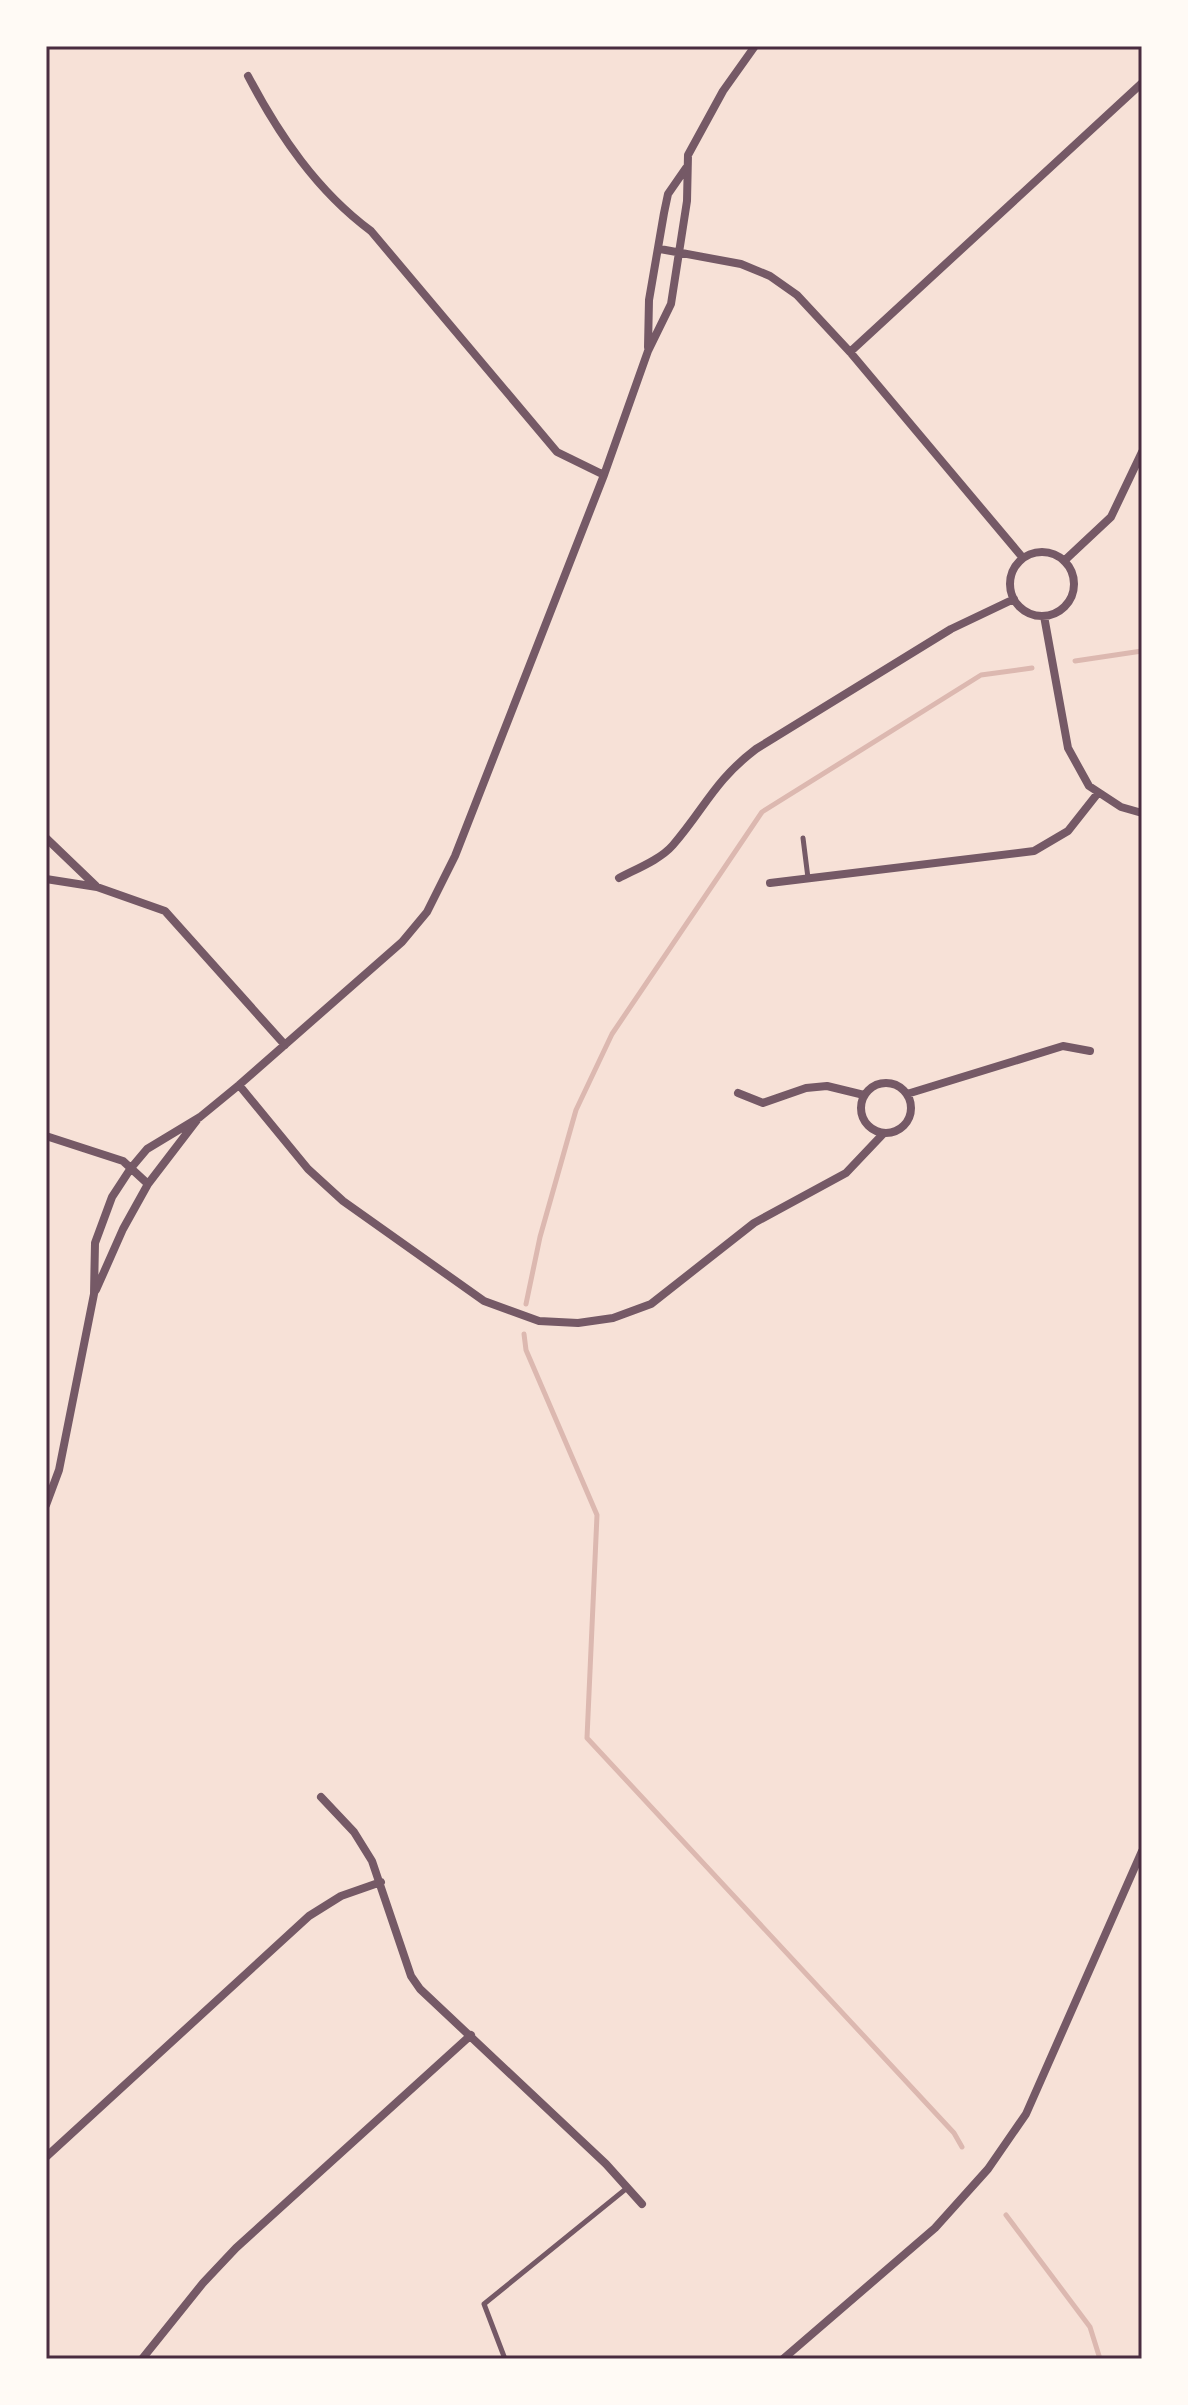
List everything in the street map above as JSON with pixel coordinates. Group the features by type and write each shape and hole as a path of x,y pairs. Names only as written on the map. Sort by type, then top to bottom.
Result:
{"street":[{"path":"648,351 649,300 668,194 686,168 699,133 723,91 755,46"},
{"path":"248,76 272,121 337,206 371,231 557,452 604,475"},
{"path":"850,352 1142,83"},
{"path":"46,1505 59,1470 94,1294 98,1232 112,1197 147,1149 200,1117 370,972 427,912 455,856 604,475 648,351 671,304 687,201 686,168"},
{"path":"660,249 741,264 770,276 797,295 850,352 1023,558"},
{"path":"1064,561 1111,517 1142,452"},
{"path":"1044,552 1064,561 1074,583 1070,599 1060,610 1044,616 1024,610 1014,599 1011,577 1023,558 1044,552"},
{"path":"619,878 672,847 730,769 756,749 951,629 1014,599"},
{"path":"1044,616 1068,748 1089,786 1121,807 1142,813"},
{"path":"770,883 1034,851 1068,831 1098,793"},
{"path":"46,838 97,887"},
{"path":"46,879 97,887 165,911 285,1045"},
{"path":"907,1094 1063,1046 1090,1051"},
{"path":"239,1085 308,1169 343,1201 484,1301 539,1321 578,1323 601,1320 651,1304 754,1223 846,1173 883,1134 899,1130 910,1118 907,1094 901,1087 886,1082 870,1088 864,1095 863,1120 883,1134"},
{"path":"738,1093 763,1103 806,1088 827,1086 864,1095"},
{"path":"94,1294 123,1229 148,1184 200,1117"},
{"path":"46,1136 123,1161 148,1184"},
{"path":"321,1797 364,1845 381,1882 411,1976 431,2003 471,2035 642,2204"},
{"path":"783,2359 935,2228 988,2169 1026,2114 1140,1862 1142,1851"},
{"path":"46,2157 309,1916 341,1896 381,1882"},
{"path":"142,2359 203,2283 236,2248 471,2035"}],"lane":[{"path":"803,838 808,878"},
{"path":"505,2359 484,2304 627,2187"}],"waterway":[{"path":"1075,661 1142,651"},
{"path":"526,1304 540,1237 576,1110 612,1034 762,812 981,675 1032,668"},
{"path":"524,1334 526,1350 597,1515 587,1738 954,2133 962,2147"},
{"path":"1006,2215 1090,2327 1100,2359"}]}
